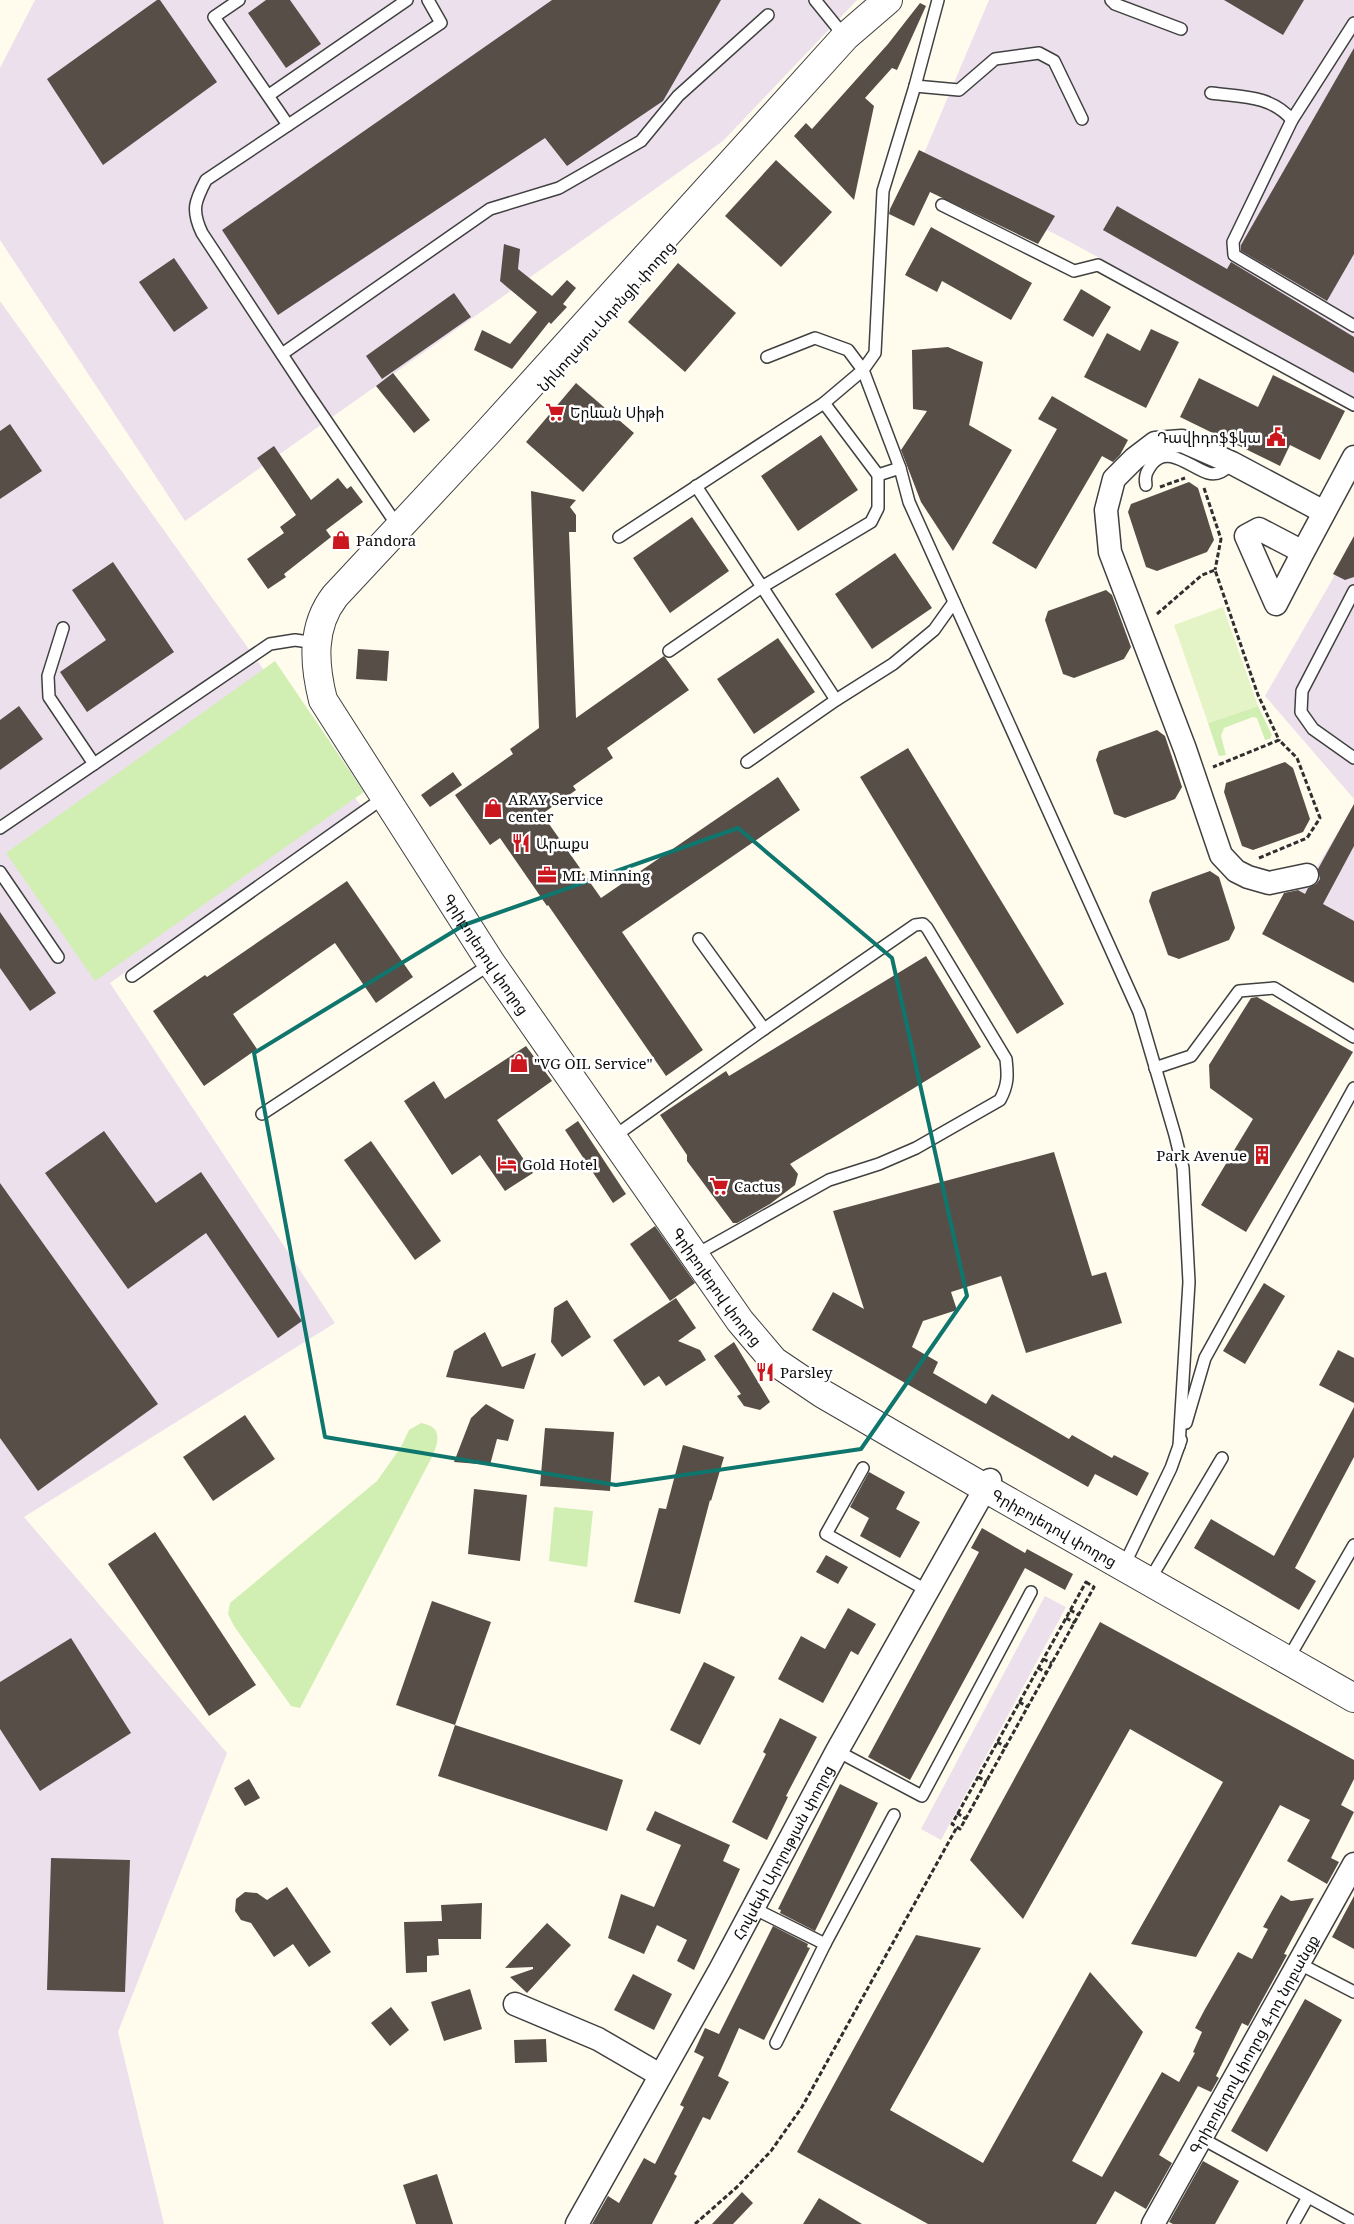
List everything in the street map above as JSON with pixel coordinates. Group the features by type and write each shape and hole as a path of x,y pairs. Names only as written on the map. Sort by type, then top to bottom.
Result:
{"street":[{"name":"Նիկողայոս Ադոնցի փողոց","path":"491,437 845,37 888,0"},
{"name":"Նիկողայոս Ադոնցի փողոց","path":"321,643 338,608 402,532 851,45 902,0"},
{"path":"1307,875 1270,883 1248,877 1236,871 1221,855 1185,749 1110,552 1106,510 1114,479 1134,459 1155,443 1182,441 1232,463 1324,512"},
{"path":"1303,552 1354,457"},
{"name":"Գրիբոյեդով փողոց","path":"321,643 329,681 336,701 390,794 495,961 740,1321 774,1361 824,1394 1290,1655 1354,1686"},
{"name":"Գրիբոյեդով փողոց","path":"495,961 704,1250 747,1315 779,1352 987,1484 1128,1557 1152,1576"},
{"name":"Հովսեփ Արղության փողոց","path":"577,2224 753,1908 837,1751 987,1484"},
{"name":"Գրիբոյեդով փողոց","path":"1290,1655 1354,1698"},
{"name":"Գրիբոյեդով փողոց 4-րդ նրբանցք","path":"1153,2224 1354,1864"},
{"path":"515,2004 598,2039 660,2075"}],"lane":[{"path":"238,0 214,17 288,125"},
{"path":"269,95 406,0"},
{"path":"402,532 202,233 195,218 198,196 206,180 441,23 428,0"},
{"path":"815,0 845,37"},
{"path":"619,537 824,403 863,370 875,353 883,191 915,86 938,0"},
{"path":"1111,0 1115,4 1181,30"},
{"path":"282,354 490,209 559,188 641,141 678,96 768,15"},
{"path":"1354,23 1292,120 1233,242 1234,255 1354,326"},
{"path":"915,86 959,90 995,59 1039,53 1054,61 1082,119"},
{"path":"1211,93 1266,100 1283,109 1292,120"},
{"path":"942,206 1074,271 1098,265 1354,404"},
{"path":"767,357 816,338 848,350 863,370 900,468 909,502 1139,1012 1183,1168 1189,1282 1180,1446"},
{"path":"669,651 762,587 871,522 878,508 878,475 824,403"},
{"path":"1148,488 1146,471 1154,461 1167,456 1181,459 1209,474 1222,472 1232,463"},
{"path":"878,475 900,468"},
{"path":"696,486 836,700"},
{"path":"1354,591 1302,691 1301,712 1312,729 1354,758"},
{"path":"747,762 836,700 893,664 934,630 954,602"},
{"path":"63,628 48,676 49,697 94,764"},
{"path":"0,828 270,644 295,640 321,643"},
{"path":"132,976 390,794"},
{"path":"0,872 58,957"},
{"path":"619,1133 764,1029 915,925 923,924 928,928 1006,1059 1008,1076 1006,1088 1000,1100 916,1148 879,1164 829,1180 704,1250"},
{"path":"699,939 764,1029"},
{"path":"262,1114 495,961"},
{"path":"1155,1068 1191,1056 1239,991 1274,988 1354,1037"},
{"path":"1128,1557 1180,1446 1204,1358 1354,1088"},
{"path":"1152,1576 1222,1458"},
{"path":"863,1468 826,1534 928,1591"},
{"path":"1290,1655 1354,1544"},
{"path":"837,1751 922,1796 1031,1592"},
{"path":"776,2043 825,1944 894,1815"},
{"path":"753,1908 825,1944"},
{"path":"1298,1963 1354,1992"},
{"path":"1201,2138 1354,2222"},
{"path":"1293,2224 1308,2197"}],"path":[{"path":"1148,488 1187,477"},
{"path":"1203,485 1221,539 1216,570 1258,695 1279,740 1297,758 1320,818 1308,838 1256,859"},
{"path":"1157,614 1202,575 1216,570"},
{"path":"1154,605 1160,623"},
{"path":"1210,768 1279,740"},
{"path":"1086,1582 1094,1587 1079,1615 960,1829 952,1824 1086,1582"},
{"path":"1070,1610 1079,1615"},
{"path":"1066,1618 1074,1623"},
{"path":"1043,1659 1052,1663"},
{"path":"1038,1668 1047,1673"},
{"path":"1019,1702 1028,1707"},
{"path":"998,1742 1006,1747"},
{"path":"978,1777 987,1782"},
{"path":"958,1814 966,1819"},
{"path":"695,2224 737,2187 771,2151 802,2107 957,1827"}],"highlighted area":[{"path":"738,828 892,958 967,1296 861,1449 616,1485 325,1437 254,1053 464,925"}],"shaded area":[{"path":"35,0 857,0 723,141 185,521 0,240 0,68"},
{"path":"989,0 1354,0 1354,397 1072,243 920,163"},
{"path":"0,301 361,806 110,983 335,1323 24,1517 227,1753 118,2032 164,2224 0,2224"},
{"path":"1354,542 1354,799 1265,696"},
{"path":"1354,805 1354,942 1290,881 1305,887"},
{"path":"1045,1596 1066,1607 941,1840 921,1829"}],"green space":[{"path":"1223,607 1258,706 1208,723 1174,625"},
{"path":"275,661 364,792 95,981 6,853"},
{"path":"1258,706 1272,735 1270,739 1265,740 1257,718 1253,717 1224,728 1221,736 1226,755 1219,756 1208,723"},
{"path":"421,1423 428,1425 436,1431 437,1440 432,1457 300,1708 291,1706 234,1626 228,1614 230,1603 377,1481 401,1447 409,1430"},
{"path":"554,1507 593,1511 587,1567 549,1561"}],"building":[{"path":"157,0 160,0 217,82 103,165 47,79"},
{"path":"266,0 290,0 321,44 286,68 248,13"},
{"path":"552,0 721,0 663,101 567,166 545,138 278,315 222,230"},
{"path":"1224,0 1304,0 1283,35"},
{"path":"920,3 926,6 897,70 892,68 865,98 874,106 854,200 794,136 806,123 812,129 888,44"},
{"path":"1354,48 1354,254 1327,301 1241,251 1241,245"},
{"path":"919,150 1055,216 1038,244 930,192 914,226 889,214"},
{"path":"776,160 832,212 781,267 725,216"},
{"path":"1117,206 1227,269 1231,262 1354,337 1354,373 1103,230"},
{"path":"931,227 1032,283 1011,320 942,281 937,292 905,275"},
{"path":"504,244 520,249 518,269 552,296 567,280 576,288 563,304 567,307 551,324 549,322 512,369 474,350 482,330 510,344 537,312 500,281"},
{"path":"174,258 208,308 174,332 139,282"},
{"path":"678,263 736,313 685,372 628,322"},
{"path":"1081,289 1111,307 1093,337 1063,320"},
{"path":"454,293 471,317 382,379 366,356"},
{"path":"1151,329 1179,342 1146,408 1084,377 1107,333 1140,351"},
{"path":"948,347 983,362 969,425 1012,450 953,551 921,502 901,450 927,411 913,409 912,350"},
{"path":"393,373 430,420 414,433 376,386"},
{"path":"1273,375 1345,411 1320,460 1290,445 1280,466 1180,417 1199,378 1258,407"},
{"path":"576,383 634,433 583,492 526,442"},
{"path":"1052,396 1128,440 1120,455 1113,462 1102,456 1036,569 992,543 1057,429 1038,419"},
{"path":"10,424 42,471 0,499 0,431"},
{"path":"821,435 858,490 798,531 761,476"},
{"path":"274,446 311,500 338,478 347,489 351,486 363,502 326,530 331,537 284,574 286,577 268,589 247,559 284,533 280,527 296,515 257,458"},
{"path":"1189,482 1198,488 1214,540 1207,552 1157,571 1146,567 1128,512 1131,504"},
{"path":"531,491 576,500 570,507 576,515 576,532 569,532 576,718 664,656 689,690 607,748 613,758 573,786 576,790 542,814 601,898 778,777 800,810 622,932 703,1050 666,1076 500,838 490,845 455,795 513,754 510,749 539,728"},
{"path":"692,517 729,571 670,613 633,558"},
{"path":"1354,536 1354,577 1345,580 1333,574"},
{"path":"895,553 932,608 872,649 835,594"},
{"path":"113,562 174,652 87,712 60,672 106,640 72,590"},
{"path":"1106,590 1112,595 1131,647 1124,659 1074,678 1063,674 1045,620 1048,611"},
{"path":"778,638 815,692 754,734 717,679"},
{"path":"358,649 389,651 387,681 356,679"},
{"path":"19,706 43,739 0,770 0,720"},
{"path":"1157,730 1165,736 1182,787 1175,799 1125,818 1114,814 1096,760 1099,751"},
{"path":"908,748 1064,1004 1017,1034 860,777"},
{"path":"1285,762 1293,768 1310,819 1303,832 1253,850 1242,846 1224,792 1226,783"},
{"path":"453,772 462,785 430,807 421,795"},
{"path":"1354,804 1354,846 1323,904 1354,921 1354,983 1262,934 1284,893 1298,890 1305,894 1308,888 1316,884 1320,879 1318,869"},
{"path":"1210,871 1219,877 1235,928 1229,940 1179,959 1168,955 1149,901 1152,892"},
{"path":"347,881 413,977 376,1003 335,943 233,1014 257,1049 204,1086 153,1011 205,975 207,977"},
{"path":"0,912 56,993 30,1011 0,968"},
{"path":"926,956 981,1047 790,1164 798,1174 795,1185 770,1204 737,1223 733,1223 687,1161 687,1155 660,1115 726,1071 729,1076"},
{"name":"Park Avenue","path":"1257,997 1353,1052 1246,1232 1201,1205 1253,1119 1210,1088 1209,1065 1251,998"},
{"path":"526,1046 552,1081 497,1120 533,1173 505,1191 480,1155 452,1175 404,1101 434,1081 445,1099"},
{"path":"578,1121 626,1194 613,1203 565,1130"},
{"path":"104,1131 156,1203 201,1172 302,1321 278,1338 206,1233 128,1289 45,1173"},
{"path":"371,1141 441,1241 415,1260 344,1160"},
{"path":"1054,1152 1092,1276 1106,1272 1122,1323 1026,1353 1001,1276 951,1292 957,1310 923,1321 912,1347 938,1362 933,1373 986,1404 992,1394 1069,1439 1072,1435 1112,1458 1114,1455 1149,1473 1137,1496 1095,1474 1088,1487 812,1330 833,1292 864,1309 833,1211"},
{"path":"0,1183 158,1404 38,1491 0,1438"},
{"path":"655,1226 695,1283 670,1301 630,1244"},
{"path":"1264,1283 1285,1296 1245,1364 1223,1351"},
{"path":"676,1298 696,1328 678,1341 700,1350 706,1360 666,1386 659,1376 644,1386 613,1340"},
{"path":"567,1300 591,1337 562,1357 551,1342 554,1308"},
{"path":"485,1332 502,1367 536,1353 524,1389 446,1377 454,1351"},
{"path":"734,1342 770,1402 760,1410 744,1406 737,1396 741,1394 714,1356"},
{"path":"1338,1350 1354,1358 1354,1403 1319,1385"},
{"path":"486,1404 514,1420 508,1441 497,1439 490,1465 454,1462 471,1418"},
{"path":"1354,1407 1354,1457 1295,1568 1316,1581 1299,1610 1194,1548 1211,1519 1274,1556"},
{"path":"245,1415 275,1459 213,1501 183,1457"},
{"path":"545,1428 614,1432 610,1491 540,1486"},
{"path":"683,1445 724,1457 710,1500 680,1614 634,1602 659,1508 666,1509"},
{"path":"869,1472 905,1492 896,1509 920,1522 900,1558 860,1536 869,1518 850,1507"},
{"path":"474,1489 527,1495 520,1561 468,1554"},
{"path":"982,1528 1025,1553 1027,1549 1073,1574 1065,1590 1025,1568 910,1780 868,1757 979,1552 971,1548"},
{"path":"155,1532 256,1685 209,1716 108,1564"},
{"path":"826,1555 848,1567 838,1584 816,1572"},
{"path":"432,1601 491,1622 455,1725 396,1705"},
{"path":"848,1608 876,1624 858,1655 851,1651 823,1703 778,1679 801,1636 825,1649"},
{"path":"1100,1622 1354,1760 1354,1779 1341,1805 1354,1812 1331,1858 1339,1862 1327,1884 1287,1861 1310,1820 1280,1805 1196,1957 1131,1944 1223,1782 1130,1729 1023,1919 970,1860"},
{"path":"71,1638 131,1733 40,1791 0,1729 0,1682"},
{"path":"704,1662 735,1677 700,1745 670,1730"},
{"path":"780,1718 817,1737 786,1796 788,1797 767,1840 732,1822 766,1754 763,1752"},
{"path":"455,1725 623,1780 607,1831 438,1776"},
{"path":"249,1779 260,1798 245,1806 234,1788"},
{"path":"840,1784 878,1803 815,1931 780,1913 781,1910 778,1909"},
{"path":"655,1811 730,1845 723,1861 740,1869 694,1970 677,1961 687,1940 657,1925 644,1954 608,1938 621,1894 654,1907 681,1845 646,1830"},
{"path":"51,1858 130,1860 125,1992 47,1990"},
{"path":"287,1887 331,1952 309,1967 293,1944 274,1957 251,1923 241,1920 235,1911 236,1899 245,1892 257,1893 267,1900"},
{"path":"1281,1895 1291,1901 1314,1898 1284,1954 1287,1955 1248,2026 1242,2023 1216,2076 1219,2078 1211,2092 1198,2086 1159,2155 1172,2163 1146,2209 1115,2191 1096,2224 928,2224 797,2152 916,1935 981,1948 890,2110 983,2163 1090,1972 1143,2032 1072,2161 1102,2177 1162,2072 1179,2082 1195,2053 1193,2052 1202,2032 1195,2028 1205,2009 1238,1952 1252,1959 1268,1929 1263,1927"},
{"path":"1354,1896 1354,1949 1332,1937"},
{"path":"482,1903 481,1939 438,1939 439,1955 427,1956 427,1972 406,1973 404,1922 442,1921 441,1905"},
{"path":"547,1923 571,1945 527,1993 510,1977 533,1969 533,1967 505,1968"},
{"path":"773,1926 808,1944 807,1947 810,1948 764,2040 739,2028 718,2076 729,2082 710,2120 703,2117 674,2174 677,2176 652,2224 592,2224 608,2196 619,2203 644,2158 655,2164 684,2107 680,2105 704,2057 694,2052 705,2028 719,2034"},
{"path":"633,1974 672,1994 654,2030 614,2010"},
{"path":"470,1989 482,2029 444,2041 431,2002"},
{"path":"1305,1999 1342,2020 1267,2152 1231,2131"},
{"path":"391,2007 409,2030 390,2046 371,2023"},
{"path":"546,2039 547,2062 515,2063 514,2040"},
{"path":"1203,2161 1239,2181 1215,2224 1173,2224 1169,2222"},
{"path":"437,2174 453,2224 416,2224 403,2185"},
{"path":"742,2192 753,2203 733,2224 712,2224"},
{"path":"819,2198 862,2224 803,2224"}],"place":[{"name":"Երևան Սիթի","path":"555,412"},
{"name":"Դավիդոֆֆկա","path":"1276,437"},
{"name":"Pandora","path":"341,540"},
{"name":"ARAY Service center","path":"493,808"},
{"name":"Արաքս","path":"521,843"},
{"name":"ML Minning","path":"547,875"},
{"name":"\"VG OIL Service\"","path":"519,1063"},
{"name":"Park Avenue","path":"1262,1155"},
{"name":"Gold Hotel","path":"507,1164"},
{"name":"Cactus","path":"719,1186"},
{"name":"Parsley","path":"765,1372"}]}
